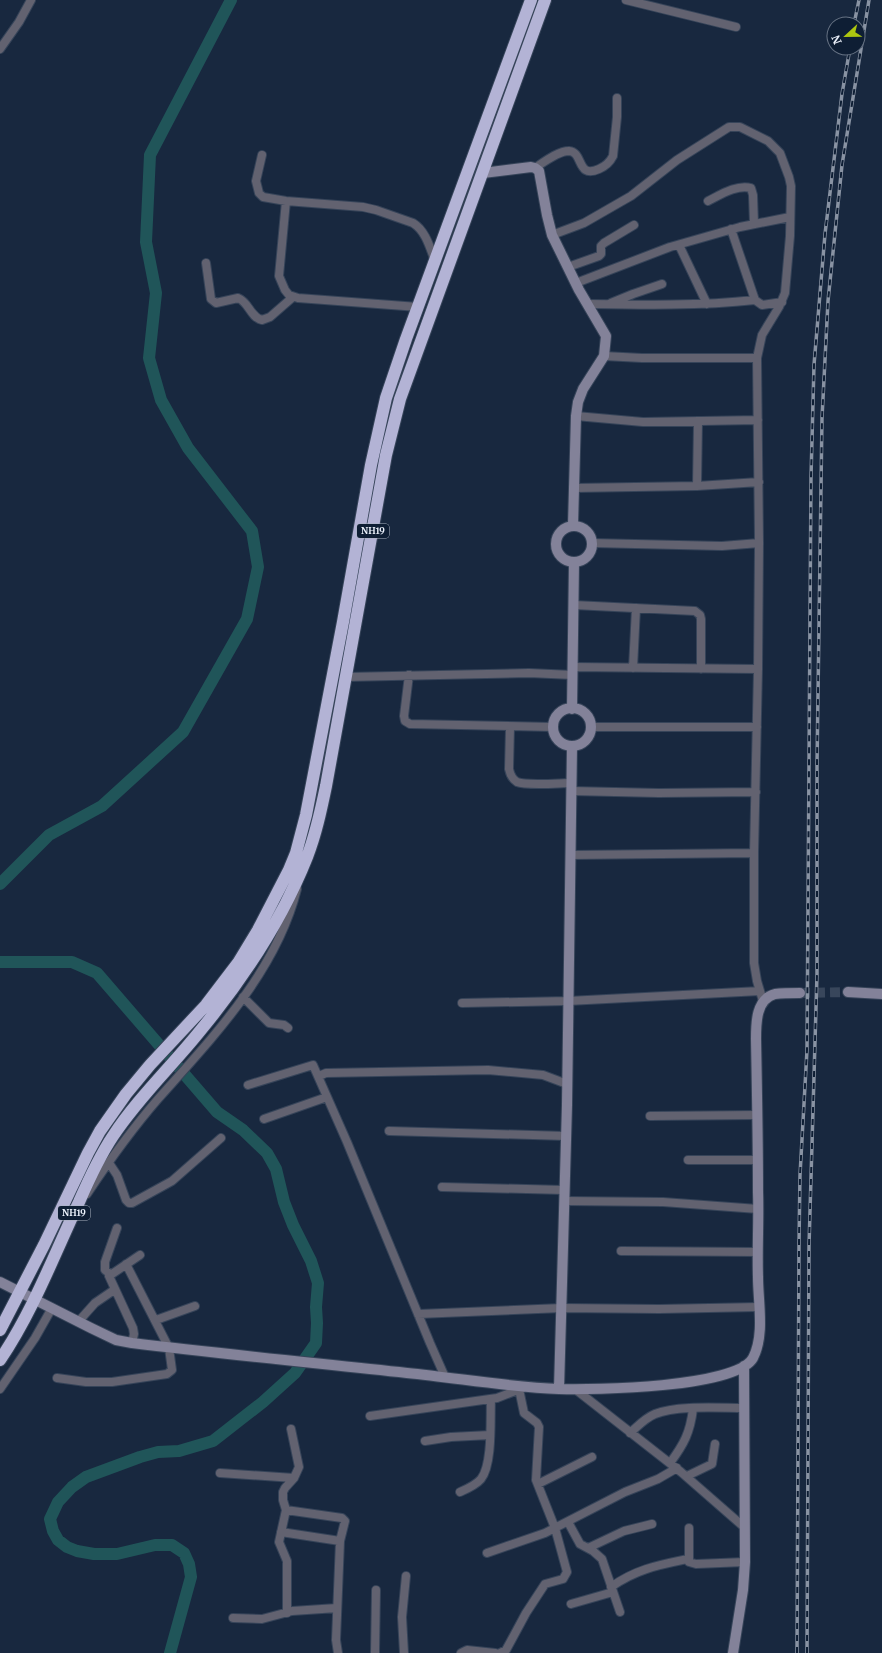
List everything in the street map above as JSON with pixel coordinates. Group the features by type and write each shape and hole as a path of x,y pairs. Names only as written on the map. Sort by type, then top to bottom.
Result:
{"highway":[{"name":"NH19","path":"0,1330 20,1293 100,1131 150,1065 219,988 238,962 258,930 290,870 296,854 306,815 378,431 397,363 531,0"},
{"name":"NH19","path":"0,1360 18,1332 35,1300 73,1214 101,1156 112,1137 133,1109 187,1047 218,1008 274,924 302,867 313,838 320,812 386,455 400,400 424,330 546,0"}],"street":[{"path":"0,49 19,22 31,0"},
{"path":"626,0 736,27"},
{"path":"483,173 535,168 561,153 569,151 576,155 584,169 587,171 591,172 606,165 611,161 614,150 617,98"},
{"path":"0,1282 116,1340 169,1348 445,1377 522,1388 623,1388 681,1382 727,1374 744,1366 752,1359 758,1342 759,1306 756,1039 757,1019 763,1001 754,963 754,853 758,669 757,358 762,335 782,302 785,293 790,217 790,181 780,153 768,141 746,129 734,126 724,130 677,160 631,196 600,215 584,223 552,235"},
{"path":"262,155 256,181 259,193 270,199 364,207 413,223 423,232 435,261"},
{"path":"535,168 541,175 547,215 552,235 576,283 606,336 604,356 583,389 578,402 576,416 573,525"},
{"path":"708,201 734,189 747,187 751,188 754,201 754,224"},
{"path":"286,201 279,276 285,290 293,297 418,307"},
{"path":"576,283 679,245 731,229 790,217"},
{"path":"568,267 599,256 601,254 601,246 634,225"},
{"path":"731,229 755,300 762,305 782,302"},
{"path":"679,245 707,304"},
{"path":"206,264 210,299 216,303 238,298 244,302 255,317 262,320 270,317 293,297"},
{"path":"609,304 662,284"},
{"path":"588,304 670,306 755,300"},
{"path":"604,356 642,358 757,358"},
{"path":"576,416 643,422 758,420"},
{"path":"697,486 698,421"},
{"path":"574,488 697,486 758,482"},
{"path":"573,525 583,528 587,532 592,543 588,554 584,559 574,562 561,557 556,547 558,536 561,531 573,525"},
{"path":"592,543 722,546 758,543"},
{"path":"572,709 574,562"},
{"path":"574,605 695,611 700,615 702,624 701,669"},
{"path":"634,668 636,608"},
{"path":"346,677 529,673 634,668 758,669"},
{"path":"409,675 404,716 405,721 410,724 553,727"},
{"path":"566,709 578,710 587,716 591,727 590,733 583,743 572,746 566,745 556,738 553,727 557,716 566,709"},
{"path":"510,727 510,774 514,779 524,783 659,793 756,792"},
{"path":"591,727 757,727"},
{"path":"559,1389 566,1136 572,746"},
{"path":"570,856 754,853"},
{"path":"73,1214 136,1126 193,1061 243,997 266,962 284,928 292,910 302,867"},
{"path":"462,1003 568,1001 760,991"},
{"path":"848,992 882,994"},
{"path":"763,1001 774,994 800,993"},
{"path":"243,997 269,1023 284,1025 288,1028"},
{"path":"248,1085 313,1065 319,1076 445,1377"},
{"path":"319,1076 326,1073 488,1070 543,1075 567,1084"},
{"path":"264,1119 327,1097"},
{"path":"650,1116 757,1114"},
{"path":"389,1131 566,1136"},
{"path":"109,1163 117,1175 126,1200 129,1203 132,1203 172,1181 221,1138"},
{"path":"688,1160 758,1160"},
{"path":"442,1187 564,1190"},
{"path":"564,1201 662,1202 758,1209"},
{"path":"110,1274 105,1270 105,1262 117,1228"},
{"path":"621,1251 758,1252"},
{"path":"110,1274 140,1255"},
{"path":"57,1378 86,1382 112,1382 167,1374 172,1370 169,1348 126,1264"},
{"path":"110,1274 109,1276 114,1290 133,1328 134,1334 132,1343"},
{"path":"78,1322 95,1303 114,1290"},
{"path":"156,1320 195,1306"},
{"path":"418,1314 562,1308 658,1309 759,1306"},
{"path":"0,1389 35,1338 52,1308"},
{"path":"733,1653 743,1590 745,1562 744,1366"},
{"path":"370,1416 491,1399 504,1396 522,1388"},
{"path":"501,1653 506,1650 544,1584 563,1579 566,1576 567,1568 555,1528 538,1484 536,1475 539,1427 537,1423 524,1413 522,1388"},
{"path":"575,1389 677,1468 744,1527"},
{"path":"460,1492 477,1483 485,1472 490,1435 491,1399"},
{"path":"630,1432 655,1414 671,1410 744,1408"},
{"path":"670,1463 684,1444 693,1409"},
{"path":"287,1613 287,1566 285,1555 279,1545 286,1510 283,1500 283,1492 294,1478 299,1467 291,1429"},
{"path":"425,1441 451,1437 490,1435"},
{"path":"686,1476 712,1464 715,1444"},
{"path":"538,1484 592,1457"},
{"path":"488,1553 530,1539 555,1528 625,1492 658,1479 677,1468"},
{"path":"220,1473 294,1478"},
{"path":"286,1510 344,1519 345,1524 340,1541 336,1640 338,1653"},
{"path":"568,1522 580,1544 598,1554 602,1560 620,1612"},
{"path":"588,1548 624,1531 652,1524"},
{"path":"689,1528 689,1562 696,1564 745,1562"},
{"path":"281,1532 340,1541"},
{"path":"571,1604 612,1590 632,1574 688,1559"},
{"path":"404,1653 402,1617 406,1576"},
{"path":"375,1653 376,1590"},
{"path":"233,1618 262,1620 302,1610 337,1608"},
{"path":"461,1653 467,1650 495,1653"}],"waterway":[{"path":"0,884 49,835 102,806 183,732 247,619 258,567 252,531 188,448 161,400 149,358 156,293 146,242 150,155 231,0"},
{"path":"0,962 72,962 97,973 217,1112 243,1130 267,1153 276,1169 284,1202 293,1225 311,1261 318,1283 316,1343 295,1373 263,1402 213,1441 179,1451 158,1452 140,1457 86,1477 72,1487 58,1502 50,1519 53,1531 58,1540 67,1547 77,1551 94,1554 117,1554 155,1545 172,1545 184,1553 189,1564 191,1577 170,1653"}],"tunnel":[{"path":"800,993 848,992"}],"railway":[{"path":"856,16 859,0"},
{"path":"807,1653 809,1246 817,974 817,764 822,418 828,301 842,165 869,0"},
{"path":"797,1653 799,1243 800,1175 807,1050 811,477 814,365 825,234 842,94 849,56"}]}
